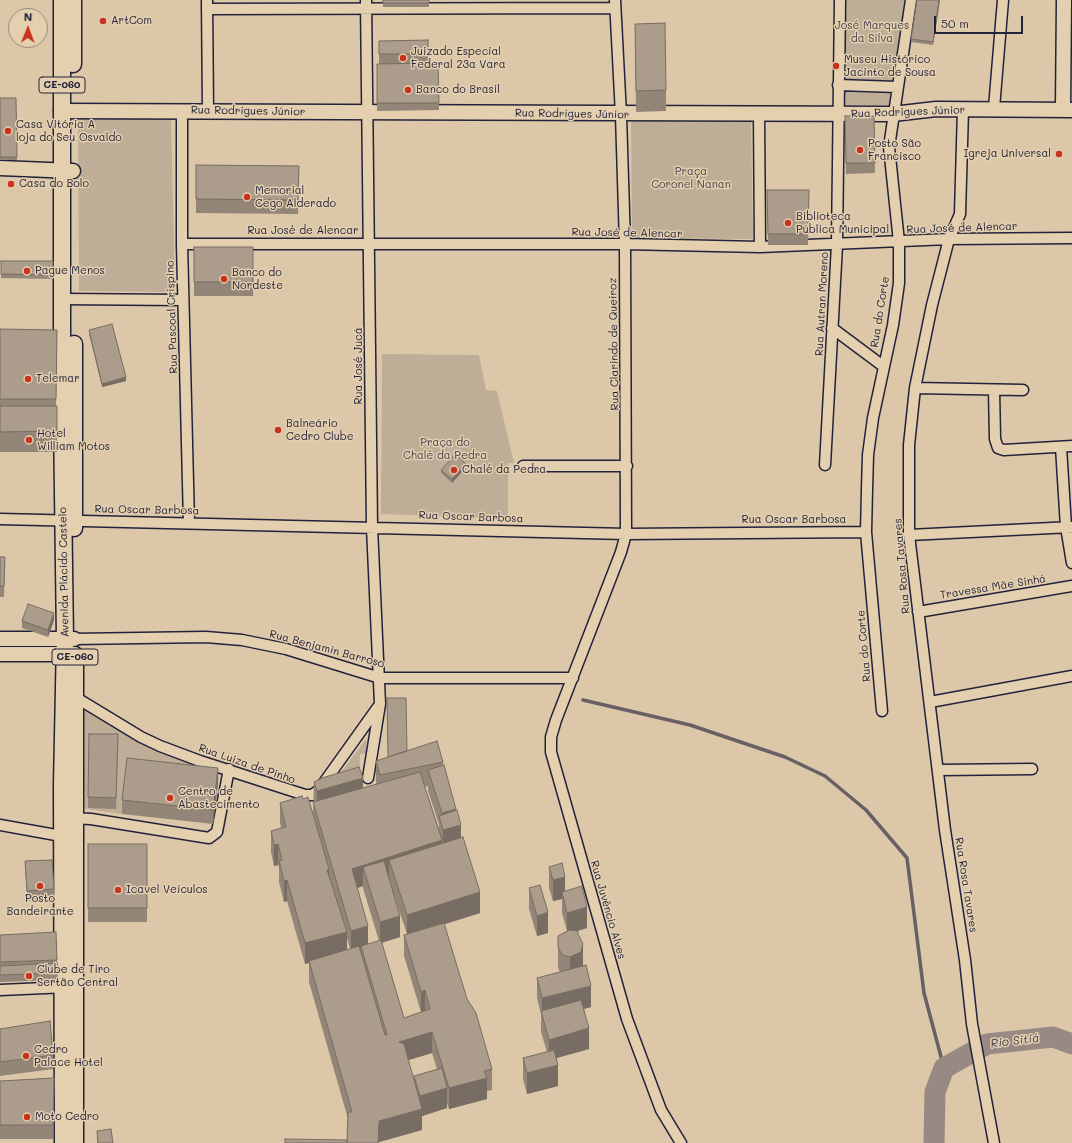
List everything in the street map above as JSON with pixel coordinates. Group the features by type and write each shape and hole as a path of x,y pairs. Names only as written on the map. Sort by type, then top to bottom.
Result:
{"main road":[{"name":"Avenida Plácido Castelo","path":"62,0 67,111 68,299 64,420 69,521 70,646 69,1136"},
{"name":"Avenida Plácido Castelo","path":"67,111 73,0"},
{"path":"1064,0 1068,109"},
{"name":"Rua Rodrigues Júnior","path":"67,111 182,110 621,115 894,114 936,109 1068,109"},
{"path":"0,168 67,170"},
{"path":"0,639 70,646"},
{"name":"Avenida Plácido Castelo","path":"69,818 75,698 70,646"},
{"path":"0,654 70,646"}],"street":[{"name":"Rua Autran Moreno","path":"825,465 837,245 840,0"},
{"name":"Rua do Corte","path":"882,711 866,532 868,455 899,283 899,242 889,147 911,0"},
{"path":"994,108 1003,0"},
{"path":"208,111 207,5 615,4"},
{"name":"Rua Clarindo de Queiroz","path":"573,678 621,552 626,534 627,466 625,244 621,115 615,4"},
{"name":"Rua José Jucá","path":"366,5 370,243 372,527 380,678 380,704 368,778"},
{"path":"838,85 897,87"},
{"name":"Rua Rosa Tavares","path":"964,109 960,214 949,239 932,305 915,388 908,445 909,535 939,770 945,830 965,960 972,1024 994,1143"},
{"name":"Rua Pascoal Crispino","path":"182,110 182,244 189,523"},
{"path":"759,114 760,247"},
{"name":"Rua José de Alencar","path":"182,244 625,244 760,247 837,245 949,239 1072,238"},
{"path":"68,299 183,300"},
{"name":"Rua do Corte","path":"832,328 883,366"},
{"path":"915,388 1023,390"},
{"path":"994,390 995,439 998,448 1004,450 1072,446"},
{"path":"1061,447 1072,563"},
{"path":"523,466 627,466"},
{"name":"Rua Oscar Barbosa","path":"0,520 372,527 626,534 866,532"},
{"path":"909,535 1069,527"},
{"name":"Travessa Mãe Sinhá","path":"918,612 1072,586"},
{"name":"Rua Benjamin Barroso","path":"70,646 206,637 242,640 286,649 380,678 573,678"},
{"path":"930,702 1072,676"},
{"name":"Rua Juvêncio Alves","path":"573,678 556,720 551,737 551,752 627,1019 661,1110 681,1143"},
{"name":"Rua Luiza de Pinho","path":"75,698 141,737 200,761 296,793 312,795 318,791 334,770 380,704"},
{"path":"939,770 1032,769"},
{"path":"69,818 209,838 217,832 229,770"},
{"path":"0,825 69,837"},
{"path":"0,990 69,987"}],"green space":[{"name":"José Marques da Silva","path":"844,0 906,0 894,82 843,80"},
{"path":"843,91 892,92 892,105 843,105"},
{"path":"78,115 171,115 175,292 79,291"},
{"name":"Praça Coronel Nanan","path":"631,119 751,120 753,239 632,238"},
{"name":"Praça do Chalé da Pedra","path":"382,354 479,355 486,390 497,391 514,463 508,463 508,518 381,514"},
{"path":"81,711 93,711 141,743 219,774 218,783 127,772 122,814 81,808"},
{"path":"366,739 367,754 360,754 359,788 322,798"}],"building":[{"path":"383,0 429,0 429,3 383,3"},
{"path":"917,0 939,0 933,42 911,39"},
{"path":"665,23 666,90 636,91 635,24"},
{"path":"428,40 428,54 379,54 379,41"},
{"name":"Banco do Brasil","path":"438,63 439,103 377,103 377,64"},
{"name":"Casa Vitória A loja do Seu Osvaldo","path":"0,98 16,98 17,157 0,157"},
{"name":"Posto São Francisco","path":"845,116 874,116 875,163 846,163"},
{"path":"196,165 299,166 298,200 196,199"},
{"name":"Biblioteca Pública Municipal","path":"767,190 809,190 808,234 768,234"},
{"path":"194,247 253,247 253,282 194,282"},
{"name":"Pague Menos","path":"1,261 53,261 53,275 1,274"},
{"path":"112,324 126,377 102,384 89,330"},
{"name":"Telemar","path":"0,329 57,330 56,399 0,399"},
{"path":"0,406 57,406 57,431 0,432"},
{"name":"Chalé da Pedra","path":"456,454 466,464 452,479 441,470"},
{"path":"0,557 5,557 4,586 0,586"},
{"path":"28,604 54,613 48,630 22,621"},
{"path":"387,698 406,698 407,751 388,757"},
{"path":"89,734 118,734 116,798 88,797"},
{"path":"437,741 443,762 380,775 376,761"},
{"name":"Centro de Abastecimento","path":"127,758 218,768 213,810 122,800"},
{"path":"444,765 456,809 442,813 428,770"},
{"path":"359,767 363,778 317,791 314,782 322,778"},
{"path":"420,772 442,840 352,869 368,926 351,931 313,802"},
{"path":"302,796 303,799 308,797 329,869 327,870 347,932 305,943 287,880 284,881 279,861 282,860 278,844 274,845 271,831 286,827 280,803"},
{"path":"457,810 461,825 443,830 439,816"},
{"path":"463,837 480,892 407,915 389,860"},
{"name":"Icavel Veículos","path":"88,844 147,844 147,908 88,908"},
{"name":"Posto Bandeirante","path":"52,860 54,889 27,891 25,861"},
{"path":"384,861 400,916 380,922 363,867"},
{"path":"562,863 565,877 553,880 549,867"},
{"path":"540,885 548,912 537,916 529,888"},
{"path":"582,886 587,907 567,913 562,892"},
{"path":"444,923 467,999 476,1013 492,1069 484,1071 487,1078 449,1088 432,1032 399,1042 404,1044 422,1109 379,1121 378,1143 347,1143 348,1112 352,1112 309,961 359,946 385,1035 387,1035 361,946 381,940 404,1018 430,1009 425,990 421,992 404,935"},
{"path":"569,930 578,931 583,944 581,952 570,957 562,955 558,947 558,936"},
{"path":"56,932 57,960 0,962 0,935"},
{"path":"57,963 58,973 0,975 0,966"},
{"path":"586,965 591,986 542,998 537,978"},
{"path":"581,1000 589,1028 549,1040 541,1011"},
{"path":"50,1021 53,1055 0,1062 0,1029"},
{"path":"554,1050 558,1065 527,1073 523,1058"},
{"path":"442,1068 447,1088 420,1096 414,1076"},
{"name":"Moto Cedro","path":"54,1078 53,1125 0,1125 0,1081"},
{"path":"111,1129 113,1143 98,1143 97,1131"},
{"path":"285,1139 347,1140 347,1143 285,1143"}],"waterway":[{"path":"583,700 690,725 785,757 825,776 866,810 907,858 924,993 944,1068"},
{"name":"Rio Sitiá","path":"934,1143 935,1092 944,1068 987,1044 1053,1037 1072,1044"}],"place":[{"name":"ArtCom","path":"103,21"},
{"name":"Juizado Especial Federal 23a Vara","path":"403,58"},
{"name":"Museu Histórico Jacinto de Sousa","path":"836,66"},
{"name":"Banco do Brasil","path":"408,90"},
{"name":"Casa Vitória A loja do Seu Osvaldo","path":"8,131"},
{"name":"Posto São Francisco","path":"860,150"},
{"name":"Igreja Universal","path":"1059,154"},
{"name":"Casa do Bolo","path":"11,184"},
{"name":"Memorial Cego Alderado","path":"247,197"},
{"name":"Biblioteca Pública Municipal","path":"788,223"},
{"name":"Pague Menos","path":"27,271"},
{"name":"Banco do Nordeste","path":"224,279"},
{"name":"Telemar","path":"28,379"},
{"name":"Balneário Cedro Clube","path":"278,430"},
{"name":"Hotel William Motos","path":"29,440"},
{"name":"Chalé da Pedra","path":"454,470"},
{"name":"Centro de Abastecimento","path":"170,798"},
{"name":"Posto Bandeirante","path":"40,886"},
{"name":"Icavel Veículos","path":"118,890"},
{"name":"Clube de Tiro Sertão Central","path":"29,976"},
{"name":"Cedro Palace Hotel","path":"26,1056"},
{"name":"Moto Cedro","path":"27,1117"}]}
